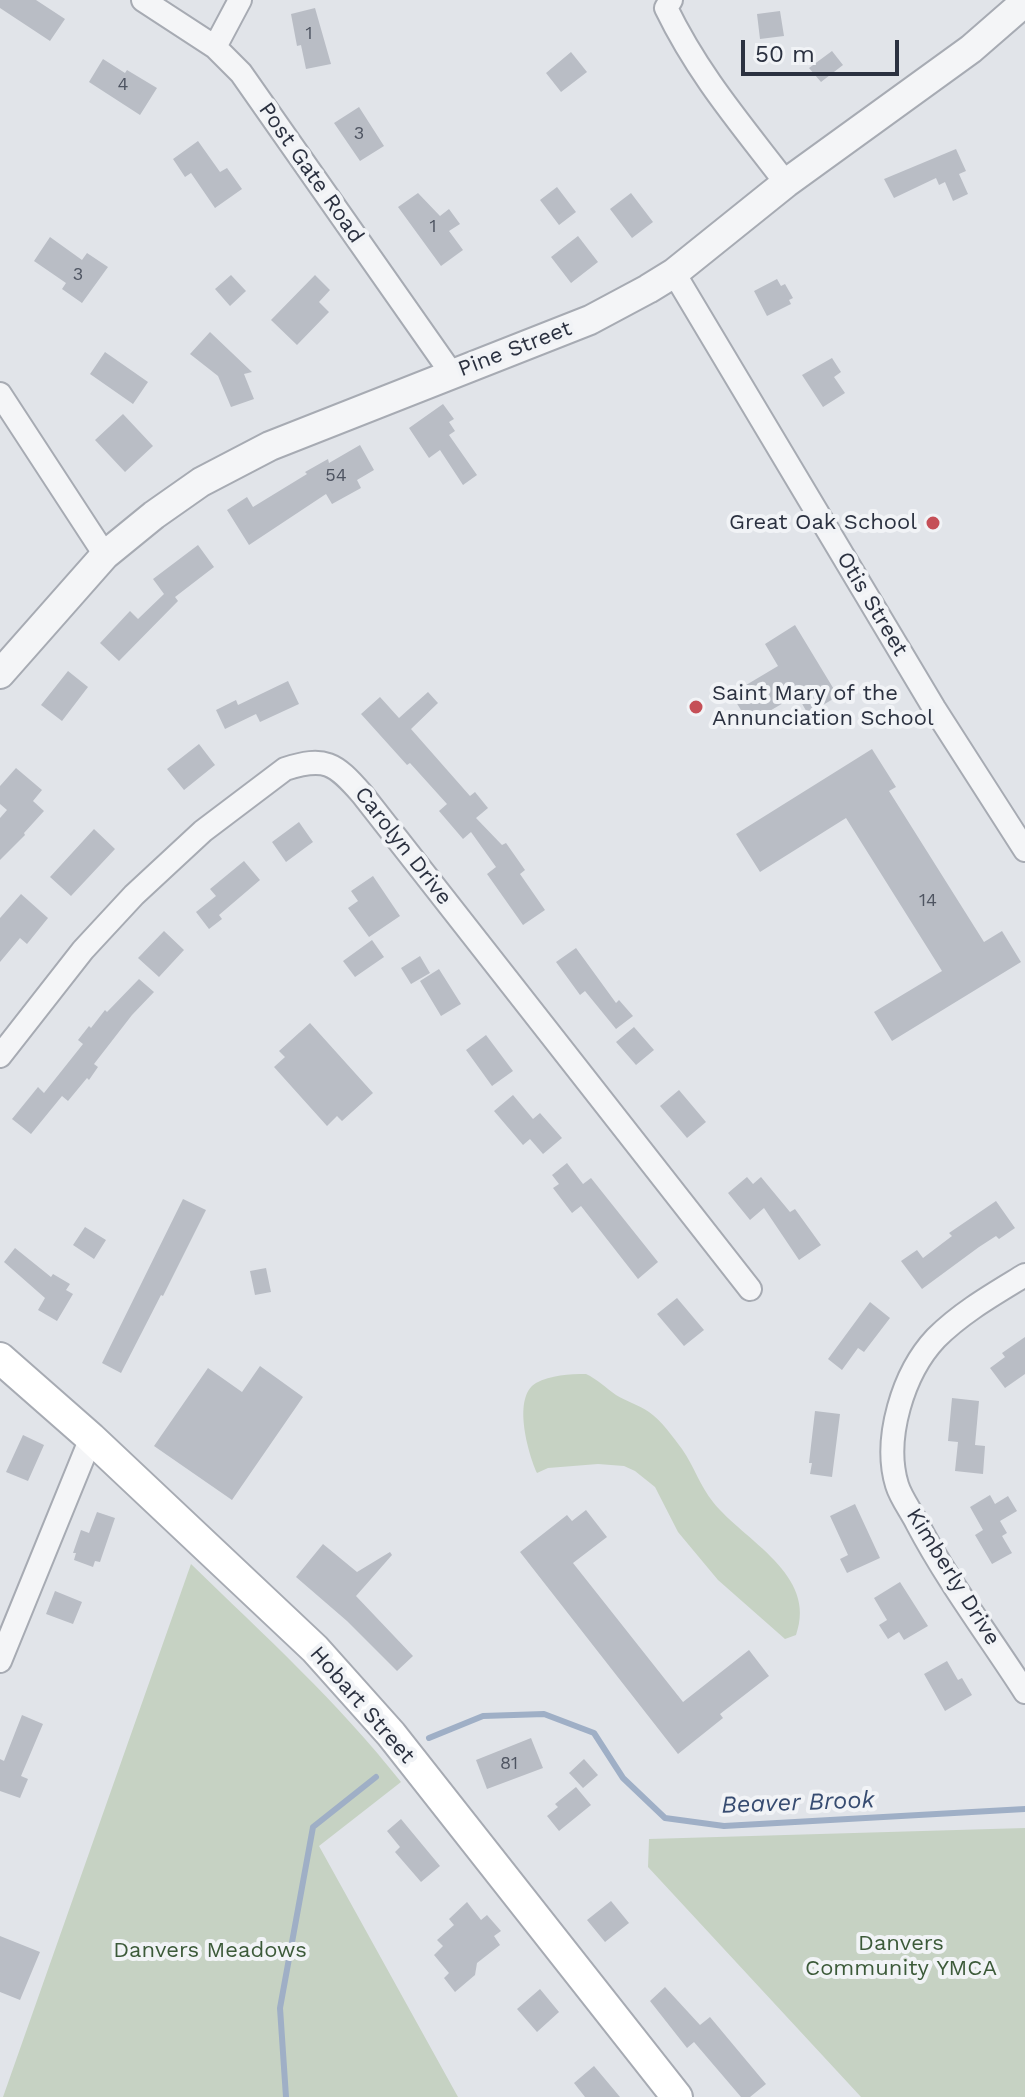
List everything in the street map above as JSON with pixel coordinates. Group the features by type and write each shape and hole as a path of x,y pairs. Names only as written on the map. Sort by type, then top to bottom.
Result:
{"main road":[{"name":"Hobart Street","path":"0,1358 91,1438 315,1649 350,1686 677,2097"}],"street":[{"name":"Post Gate Road","path":"143,0 215,47 241,73 452,374"},
{"path":"215,47 240,0"},
{"name":"Pine Street","path":"0,674 105,555 177,498 222,469 270,446 590,320 674,273 786,183 971,49 1025,2"},
{"path":"666,3 687,50 719,98 786,183"},
{"name":"Otis Street","path":"674,273 934,708 1025,850"},
{"path":"0,394 105,555"},
{"name":"Carolyn Drive","path":"0,1056 92,940 163,866 203,831 285,769 308,761 323,762 347,776 362,794 750,1289"},
{"name":"Kimberly Drive","path":"1025,1275 960,1317 934,1340 918,1362 897,1409 892,1444 897,1485 929,1546 1025,1692"},
{"path":"0,1661 91,1438"}],"green space":[{"path":"586,1374 658,1419 682,1449 713,1502 788,1576 797,1594 800,1613 796,1635 785,1639 718,1580 678,1532 655,1487 635,1471 624,1466 598,1464 548,1468 537,1473 524,1426 523,1412 529,1390 548,1378"},
{"name":"Danvers Meadows","path":"191,1564 326,1697 401,1782 319,1846 458,2097 3,2097"},
{"name":"Danvers Community YMCA","path":"1025,1828 1025,2097 861,2097 648,1867 649,1839"}],"building":[{"path":"0,0 36,0 65,19 50,41 0,8"},
{"path":"315,8 331,64 306,69 301,45 297,46 291,14"},
{"path":"780,11 784,36 760,39 757,14"},
{"path":"832,51 843,65 821,82 809,68"},
{"path":"571,52 587,72 561,92 546,73"},
{"path":"103,59 157,88 140,115 89,82"},
{"path":"359,107 384,146 360,161 334,123"},
{"path":"198,141 220,172 227,168 242,189 215,208 191,173 185,177 173,159"},
{"path":"956,149 966,171 959,174 968,194 953,201 945,182 939,185 936,178 894,198 884,179"},
{"path":"557,187 576,212 559,225 540,200"},
{"path":"418,193 440,216 449,209 460,224 449,231 463,250 441,266 398,207"},
{"path":"631,193 653,222 632,238 610,209"},
{"path":"578,236 598,262 571,283 551,257"},
{"path":"50,237 82,260 87,253 108,267 82,303 62,289 66,283 34,261"},
{"path":"231,275 246,291 230,306 215,289"},
{"path":"315,275 330,290 319,302 329,312 297,345 271,320"},
{"path":"777,279 781,286 785,284 793,298 789,300 791,304 767,316 754,291"},
{"path":"210,332 252,372 244,374 254,399 231,407 218,376 190,354"},
{"path":"105,352 148,382 133,404 90,374"},
{"path":"832,358 841,372 834,377 845,393 823,407 802,375"},
{"path":"443,404 454,419 449,422 455,431 449,435 477,475 463,485 440,450 429,458 409,428"},
{"path":"123,414 153,446 125,472 95,440"},
{"path":"360,445 374,470 357,480 361,488 332,504 326,494 249,545 227,510 247,497 253,507 307,474 305,472 328,459 329,463"},
{"path":"198,545 214,567 175,597 178,601 119,661 100,643 130,611 138,619 164,594 153,579"},
{"path":"795,625 838,696 808,714 797,695 749,723 731,694 778,666 765,644"},
{"path":"68,671 88,687 62,721 41,705"},
{"path":"288,681 299,704 260,722 256,714 225,729 216,710 236,700 238,705"},
{"path":"428,692 438,703 411,729 470,796 475,792 488,808 476,818 502,845 506,843 525,870 520,874 545,910 523,925 487,874 496,867 471,832 463,839 439,811 447,804 361,714 380,697 399,718"},
{"path":"199,744 215,765 184,790 167,769"},
{"path":"872,749 896,787 889,791 984,942 1002,931 1021,962 892,1041 874,1012 942,971 846,818 760,872 736,834"},
{"path":"16,768 42,790 33,801 44,811 0,860 0,818 7,810 0,804 0,786"},
{"path":"299,822 313,842 286,862 272,842"},
{"path":"94,829 115,849 71,896 50,877"},
{"path":"244,861 260,880 219,915 222,919 209,929 196,912 216,896 210,889"},
{"path":"373,876 400,916 369,937 348,908 358,901 351,891"},
{"path":"21,894 48,918 27,944 20,938 0,962 0,918"},
{"path":"164,931 184,950 159,977 138,958"},
{"path":"372,940 384,957 355,977 343,961"},
{"path":"576,948 616,1003 619,1000 633,1016 616,1029 585,991 580,995 556,962"},
{"path":"420,956 430,973 411,984 401,968"},
{"path":"439,969 461,1004 441,1016 420,981"},
{"path":"139,979 154,992 94,1064 98,1067 89,1080 87,1078 68,1101 62,1096 31,1134 12,1119 38,1087 44,1093 83,1044 78,1040 89,1026 91,1028 105,1010 107,1012"},
{"path":"310,1023 373,1093 342,1121 337,1116 327,1126 274,1067 285,1057 279,1051"},
{"path":"634,1027 654,1050 636,1065 616,1042"},
{"path":"486,1035 513,1071 492,1086 466,1050"},
{"path":"679,1090 706,1122 687,1138 660,1106"},
{"path":"513,1095 533,1119 540,1113 562,1138 543,1154 530,1139 523,1145 494,1111"},
{"path":"567,1163 583,1184 591,1178 658,1262 638,1279 581,1206 572,1213 553,1188 559,1184 552,1175"},
{"path":"747,1177 753,1184 761,1177 790,1212 795,1209 821,1245 799,1260 764,1208 750,1220 728,1193"},
{"path":"183,1199 206,1210 121,1373 102,1363"},
{"path":"996,1201 1015,1228 979,1247 922,1289 901,1261 917,1250 923,1258 952,1236 949,1233"},
{"path":"85,1227 106,1240 94,1259 73,1245"},
{"path":"15,1248 51,1277 53,1274 70,1284 66,1290 73,1294 57,1321 38,1310 45,1298 4,1262"},
{"path":"266,1268 271,1292 255,1295 250,1271"},
{"path":"677,1298 704,1330 684,1346 657,1314"},
{"path":"870,1302 890,1318 864,1352 858,1348 842,1370 828,1359"},
{"path":"1025,1337 1025,1374 1005,1388 990,1368 1005,1357 1002,1353"},
{"path":"260,1366 303,1397 232,1500 154,1446 208,1368 242,1392"},
{"path":"952,1398 979,1401 975,1445 985,1446 983,1474 955,1471 958,1442 948,1441"},
{"path":"815,1411 840,1414 832,1477 810,1474"},
{"path":"23,1435 44,1445 28,1481 6,1472"},
{"path":"990,1495 995,1504 1008,1496 1017,1511 1000,1521 1007,1533 1002,1536 1012,1553 992,1564 975,1535 983,1530 970,1507"},
{"path":"855,1504 880,1558 847,1573 840,1559 848,1555 830,1516"},
{"path":"586,1510 607,1537 573,1563 683,1702 749,1650 769,1676 720,1714 723,1718 678,1754 520,1552 567,1515 572,1521"},
{"path":"97,1512 115,1518 100,1562 95,1561 93,1567 74,1560 76,1553 73,1553 81,1530 89,1533"},
{"path":"323,1544 357,1572 390,1552 392,1555 356,1596 413,1656 397,1671 347,1621 296,1577"},
{"path":"900,1582 928,1626 904,1640 899,1632 888,1639 879,1625 887,1620 874,1598"},
{"path":"55,1591 82,1602 73,1624 46,1614"},
{"path":"947,1661 972,1695 945,1711 924,1674"},
{"path":"22,1715 43,1724 21,1776 28,1779 20,1798 0,1791 0,1759 4,1761"},
{"path":"531,1738 543,1768 487,1789 476,1760"},
{"path":"584,1759 598,1775 583,1788 569,1773"},
{"path":"576,1787 591,1805 559,1831 547,1816 558,1807 555,1804"},
{"path":"401,1819 440,1866 421,1882 395,1852 400,1847 387,1831"},
{"path":"611,1901 629,1923 605,1942 587,1920"},
{"path":"467,1902 481,1920 487,1915 501,1931 494,1936 500,1945 477,1963 475,1975 455,1992 444,1978 449,1973 434,1955 443,1946 437,1940 454,1925 449,1919"},
{"path":"0,1936 40,1952 20,2000 0,1992"},
{"path":"665,1987 700,2025 710,2017 766,2084 750,2097 741,2097 694,2042 687,2048 650,2001"},
{"path":"540,1989 559,2012 537,2032 517,2009"},
{"path":"594,2066 620,2097 585,2097 574,2083"}],"waterway":[{"name":"Beaver Brook","path":"429,1738 483,1716 544,1714 594,1733 623,1778 665,1818 724,1826 1025,1809"},
{"name":"Beaver Brook","path":"286,2097 280,2008 313,1827 376,1777"}],"place":[{"name":"Great Oak School","path":"933,523"},
{"name":"Saint Mary of the Annunciation School","path":"696,707"}]}
